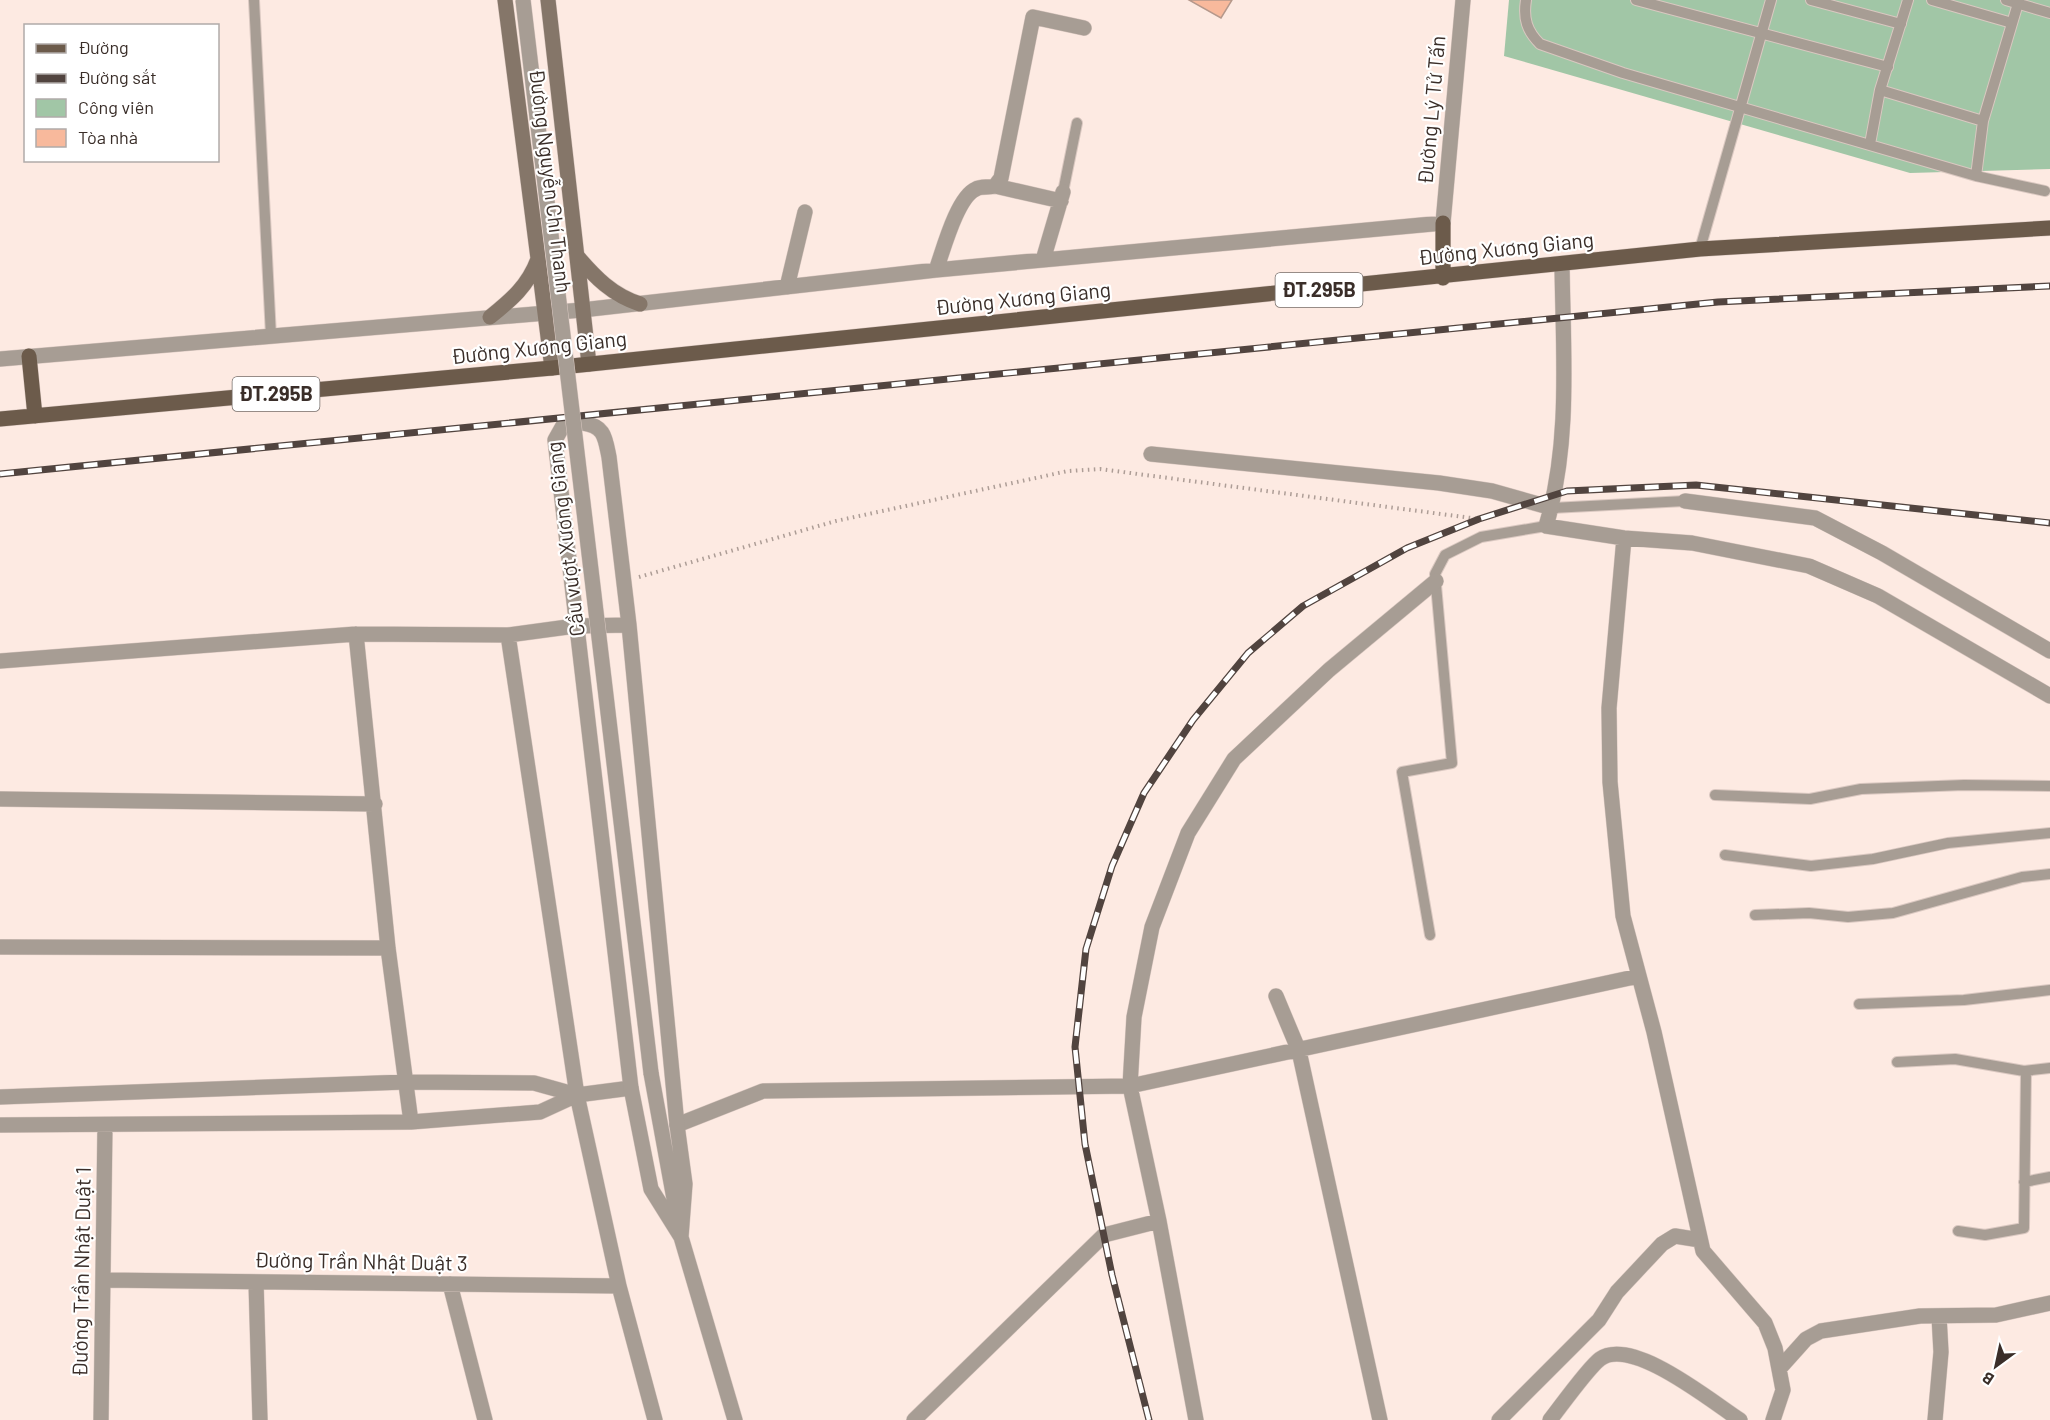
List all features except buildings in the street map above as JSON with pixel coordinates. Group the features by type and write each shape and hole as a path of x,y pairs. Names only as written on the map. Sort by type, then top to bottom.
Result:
{"main road":[{"name":"Đường Nguyễn Chí Thanh","path":"505,0 552,368"},
{"name":"Đường Nguyễn Chí Thanh","path":"548,0 589,364"},
{"path":"1443,223 1443,278"},
{"name":"Đường Xương Giang","path":"0,419 552,368 1443,278 1700,249 2050,228"},
{"path":"490,317 518,295 540,264 554,286 564,285 577,260 614,292 640,304"},
{"path":"29,356 34,416"}],"street":[{"name":"Cầu vượt Xương Giang","path":"523,0 651,1073 681,1237"},
{"name":"Đường Lý Tử Tấn","path":"1443,223 1463,0"},
{"path":"995,186 1001,178 1006,161 1033,17 1084,28"},
{"path":"936,270 957,214 970,194 977,188 995,186 1062,196 1043,260"},
{"path":"787,287 806,212"},
{"name":"Đường Xương Giang","path":"0,359 582,310 936,270 1443,223"},
{"path":"1562,264 1563,407 1556,494 1546,526 1624,538 1692,543 1809,566 1878,596 2050,696"},
{"path":"681,1237 685,1184 677,1125 629,624 604,433 596,425 564,424 555,440 556,456 631,1088 651,1189 681,1237 735,1420"},
{"path":"1151,454 1439,483 1492,491 1552,508"},
{"path":"1685,501 1815,518 1882,553 2050,651"},
{"path":"1624,538 1609,708 1610,782 1623,916 1654,1032 1703,1251 1765,1323 1776,1348 1783,1390 1773,1420"},
{"path":"1196,1420 1159,1221 1130,1086 1134,1017 1152,927 1188,833 1234,759 1329,670 1436,582"},
{"path":"0,661 356,634 508,635 575,626 629,624"},
{"path":"356,634 388,948 411,1122"},
{"path":"508,635 577,1095 619,1286 655,1420"},
{"path":"0,799 375,804"},
{"path":"0,947 388,948"},
{"path":"677,1125 763,1091 1130,1086 1639,976"},
{"path":"1276,996 1299,1051 1380,1420"},
{"path":"0,1097 405,1082 534,1083 577,1095"},
{"path":"0,1125 411,1122 540,1112 577,1095 631,1088"},
{"name":"Đường Trần Nhật Duật 1","path":"101,1420 105,1125"},
{"path":"914,1420 1104,1235 1159,1221"},
{"path":"1499,1420 1599,1320 1617,1292 1662,1244 1675,1236 1700,1240"},
{"name":"Đường Trần Nhật Duật 3","path":"103,1280 619,1286"},
{"path":"256,1282 260,1420"},
{"path":"450,1284 485,1420"},
{"path":"1780,1368 1806,1339 1821,1331 1939,1316 1996,1316 2050,1303"},
{"path":"1935,1420 1941,1352 1939,1316"},
{"path":"1550,1420 1600,1359 1613,1354 1628,1354 1644,1359 1740,1420"}],"lane":[{"path":"254,0 271,336"},
{"path":"1526,0 1526,22 1530,34 1540,44 1623,73 1976,176 2045,191"},
{"path":"1636,0 1888,67"},
{"path":"1700,249 1771,0"},
{"path":"1811,0 1901,24"},
{"path":"1870,144 1880,90 1908,0"},
{"path":"1932,0 2012,23"},
{"path":"2006,0 2019,2 2050,14"},
{"path":"1976,176 1983,121 2019,2"},
{"path":"1880,90 1983,121"},
{"path":"1062,196 1077,123"},
{"path":"1552,508 1685,501"},
{"path":"1430,934 1402,772 1452,763 1435,574 1445,555 1481,537 1546,526"},
{"path":"1715,795 1810,799 1861,789 1964,784 2050,786"},
{"path":"1725,855 1811,866 1873,859 1948,843 2050,833"},
{"path":"1755,915 1809,913 1848,917 1893,914 2022,877 2050,874"},
{"path":"1859,1004 1964,1000 2050,990"},
{"path":"1897,1062 1955,1059 2026,1071 2050,1068"},
{"path":"1958,1231 1985,1235 2024,1228 2026,1071"},
{"path":"2024,1182 2050,1177"}],"path":[{"path":"624,581 836,521 1068,471 1100,469 1479,519"}],"green space":[{"path":"1509,0 2050,0 2050,169 1910,173 1504,56"}],"railway":[{"path":"0,474 1718,302 2050,286"},
{"path":"1149,1420 1112,1275 1085,1144 1075,1047 1086,949 1112,866 1144,793 1193,720 1248,653 1303,606 1407,548 1479,519 1567,491 1696,485 2050,523"}]}
